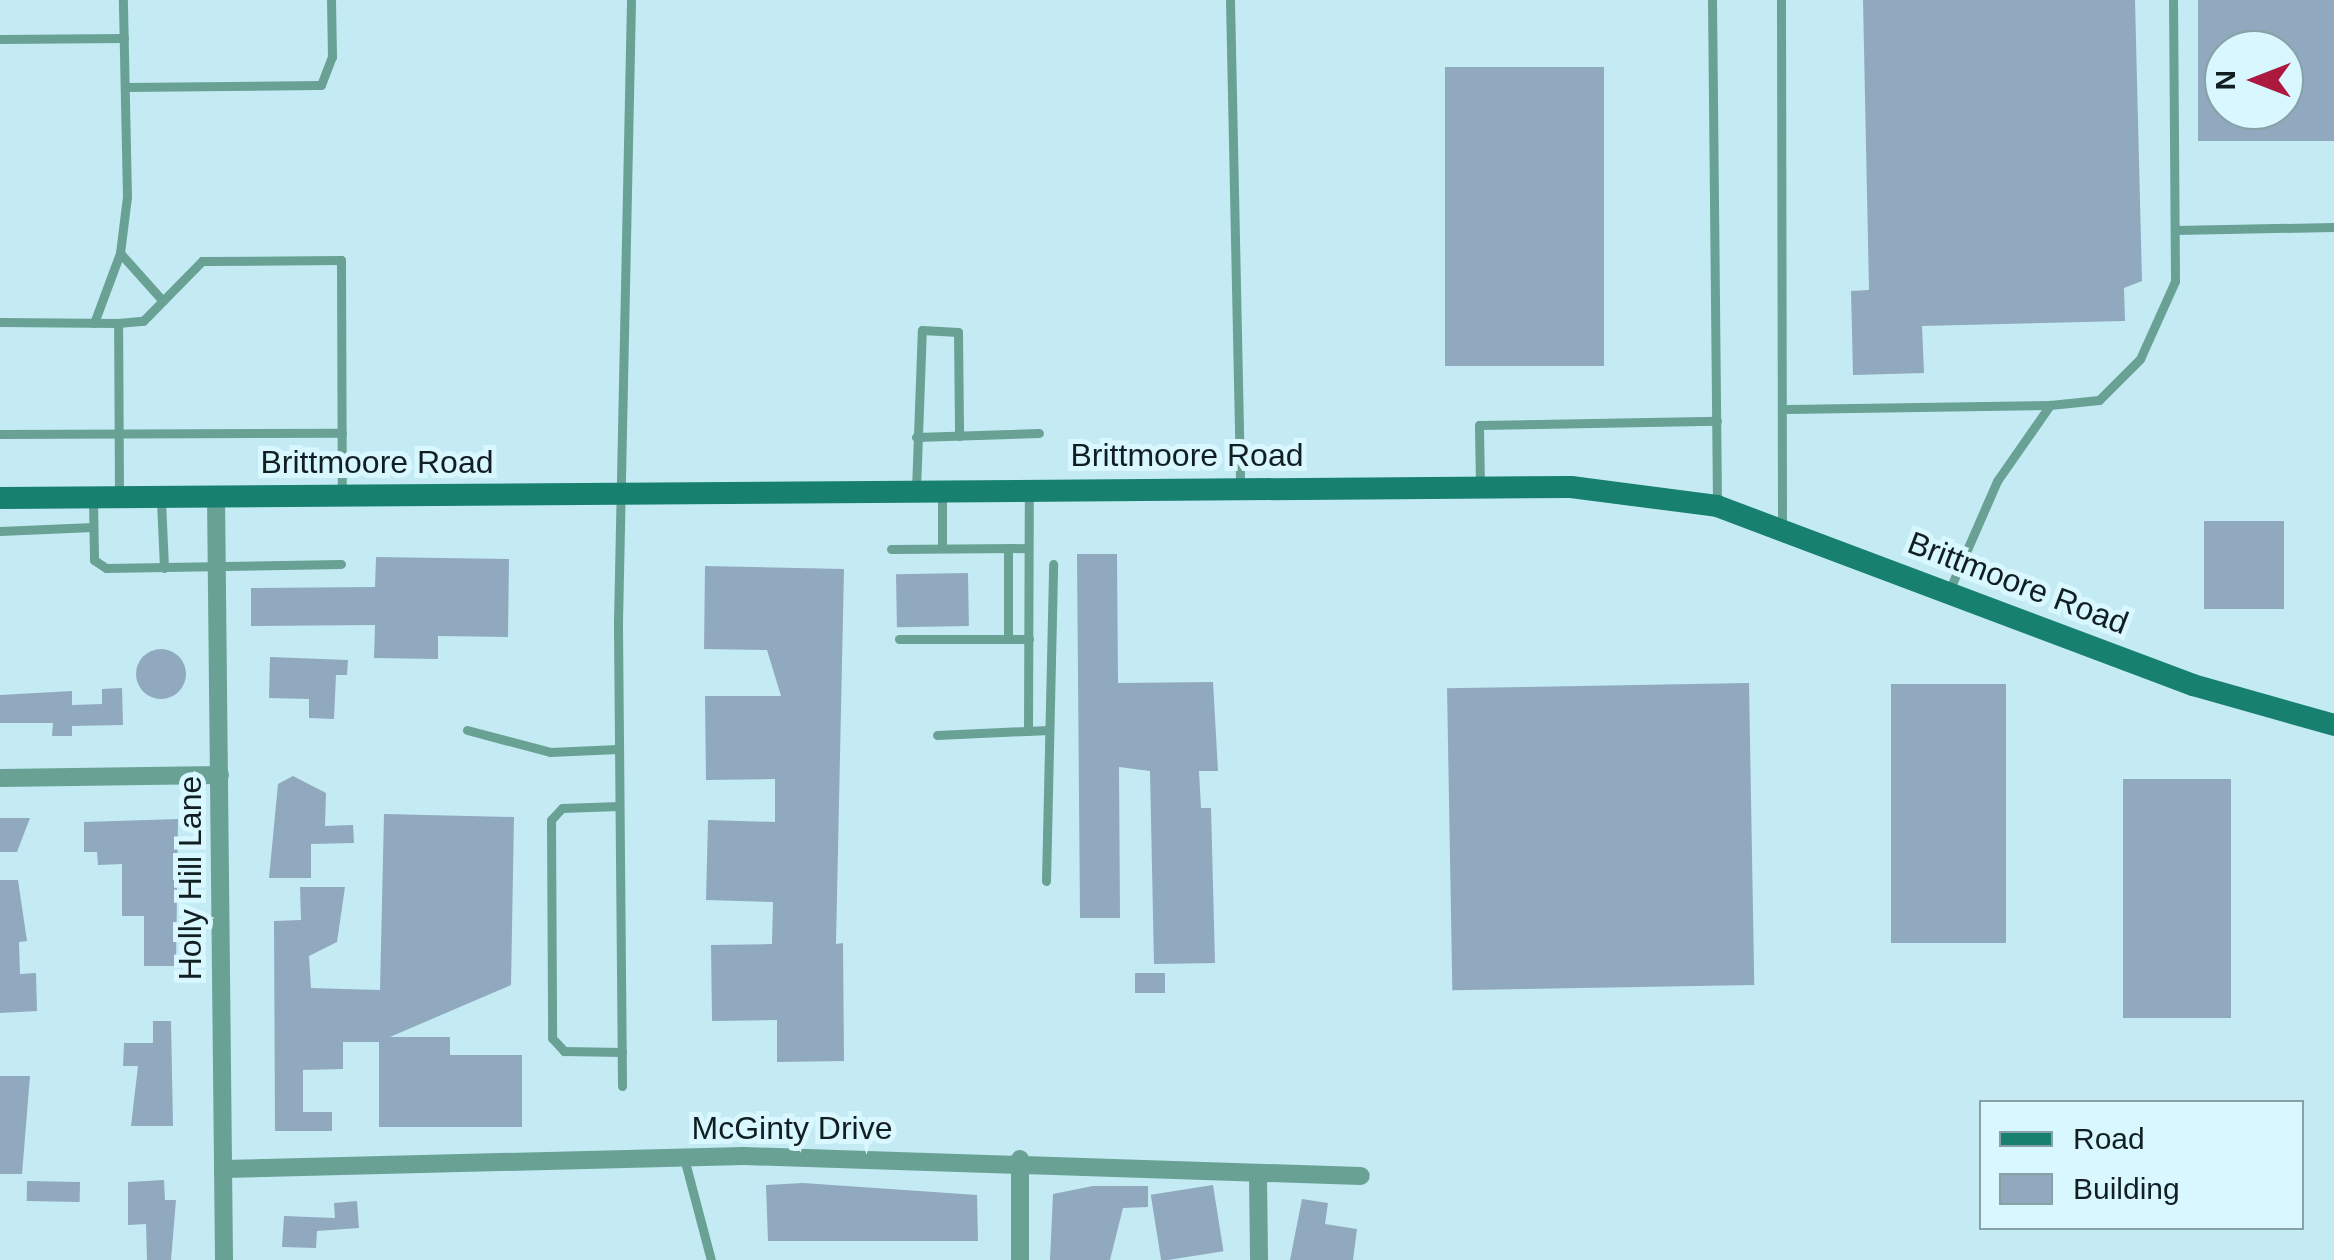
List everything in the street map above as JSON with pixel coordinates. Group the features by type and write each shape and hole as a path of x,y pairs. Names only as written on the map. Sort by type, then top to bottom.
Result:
{"main road":[{"name":"Brittmoore Road","path":"0,498 1480,485 1717,506 2193,685 2334,726"}],"street":[{"name":"Holly Hill Lane","path":"216,496 224,1260"},
{"path":"0,778 220,775"},
{"name":"McGinty Drive","path":"223,1169 684,1158 1020,1159 1258,1175 1361,1176"},
{"path":"1020,1159 1020,1260"},
{"path":"1258,1175 1259,1260"}],"lane":[{"path":"94,322 120,253 125,87 123,0"},
{"path":"125,87 320,85 332,57 331,0"},
{"path":"622,1086 618,749 626,493 631,0"},
{"path":"1230,0 1240,488"},
{"path":"1712,0 1717,506"},
{"path":"1781,0 1788,408 1782,528"},
{"path":"1788,408 2050,405 2099,400 2140,359 2175,281 2172,0"},
{"path":"0,39 124,38"},
{"path":"2174,230 2334,227"},
{"path":"120,253 163,301"},
{"path":"0,322 143,321 202,262 341,260 342,495"},
{"path":"118,323 119,497"},
{"path":"916,490 917,336 950,328 960,341 960,436"},
{"path":"1948,590 1996,481 2050,405"},
{"path":"1480,485 1480,425 1717,420"},
{"path":"0,434 342,433"},
{"path":"916,437 1039,433"},
{"path":"1028,731 1029,489"},
{"path":"942,490 942,548"},
{"path":"93,497 97,566 342,564"},
{"path":"161,497 164,568"},
{"path":"0,531 93,527"},
{"path":"1008,548 1008,639"},
{"path":"892,549 1028,548"},
{"path":"1046,880 1053,564"},
{"path":"900,639 1029,639"},
{"path":"467,730 550,752 618,749"},
{"path":"937,735 1049,730"},
{"path":"619,806 562,808 551,820 552,1038 564,1051 622,1052"},
{"path":"684,1158 711,1260"}],"building":[{"path":"1863,0 2135,0 2142,281 2124,288 2125,321 1922,326 1924,373 1853,375 1851,291 1869,290"},
{"path":"2198,0 2334,0 2334,141 2198,141"},
{"path":"1445,67 1604,67 1604,366 1445,366"},
{"path":"2204,521 2284,521 2284,609 2204,609"},
{"path":"1077,554 1117,554 1118,683 1213,682 1218,771 1199,771 1201,808 1211,808 1215,963 1154,964 1150,771 1119,767 1120,918 1080,918"},
{"path":"376,557 509,559 508,637 438,636 438,659 374,658 375,625 251,626 251,588 375,587"},
{"path":"705,566 844,569 836,944 843,943 844,1061 777,1062 777,1020 712,1021 711,945 772,944 773,902 706,900 708,820 775,822 775,779 706,780 705,696 781,696 767,650 704,649"},
{"path":"968,573 969,626 897,627 896,574"},
{"path":"161,649 179,656 186,674 179,692 161,699 143,692 136,674 143,656"},
{"path":"270,657 348,660 347,675 336,675 334,719 309,718 309,699 269,698"},
{"path":"1749,683 1754,985 1452,990 1447,688"},
{"path":"1891,684 2006,684 2006,943 1891,943"},
{"path":"122,688 123,725 72,726 72,736 52,736 53,723 0,723 0,695 72,691 72,705 102,704 102,689"},
{"path":"293,776 326,793 325,826 353,825 354,843 311,844 311,878 269,878 278,784"},
{"path":"2123,779 2231,779 2231,1018 2123,1018"},
{"path":"384,814 514,817 511,985 390,1037 450,1037 450,1055 522,1055 522,1127 379,1127 379,1042 343,1042 343,1069 303,1070 303,1112 332,1112 332,1131 275,1131 274,921 301,920 300,887 345,887 337,942 309,956 311,988 380,990"},
{"path":"0,818 30,818 17,852 0,852"},
{"path":"178,819 176,966 144,966 144,916 122,916 122,864 98,865 97,852 84,852 84,822"},
{"path":"0,880 18,880 27,941 19,942 20,974 36,973 37,1011 0,1013"},
{"path":"1135,973 1165,973 1165,993 1135,993"},
{"path":"153,1021 171,1021 173,1126 131,1126 138,1066 123,1066 124,1043 153,1043"},
{"path":"0,1076 30,1076 22,1174 0,1174"},
{"path":"164,1180 165,1200 176,1200 171,1260 147,1260 146,1224 128,1225 128,1182"},
{"path":"27,1181 80,1182 80,1202 27,1201"},
{"path":"803,1183 977,1195 978,1241 768,1241 766,1185"},
{"path":"1213,1185 1223,1251 1161,1260 1151,1195"},
{"path":"1093,1186 1148,1186 1148,1207 1123,1208 1110,1260 1050,1260 1053,1194"},
{"path":"1302,1199 1328,1203 1325,1224 1357,1229 1353,1260 1290,1260"},
{"path":"357,1201 359,1228 317,1231 316,1248 282,1247 284,1216 335,1218 334,1203"}]}
